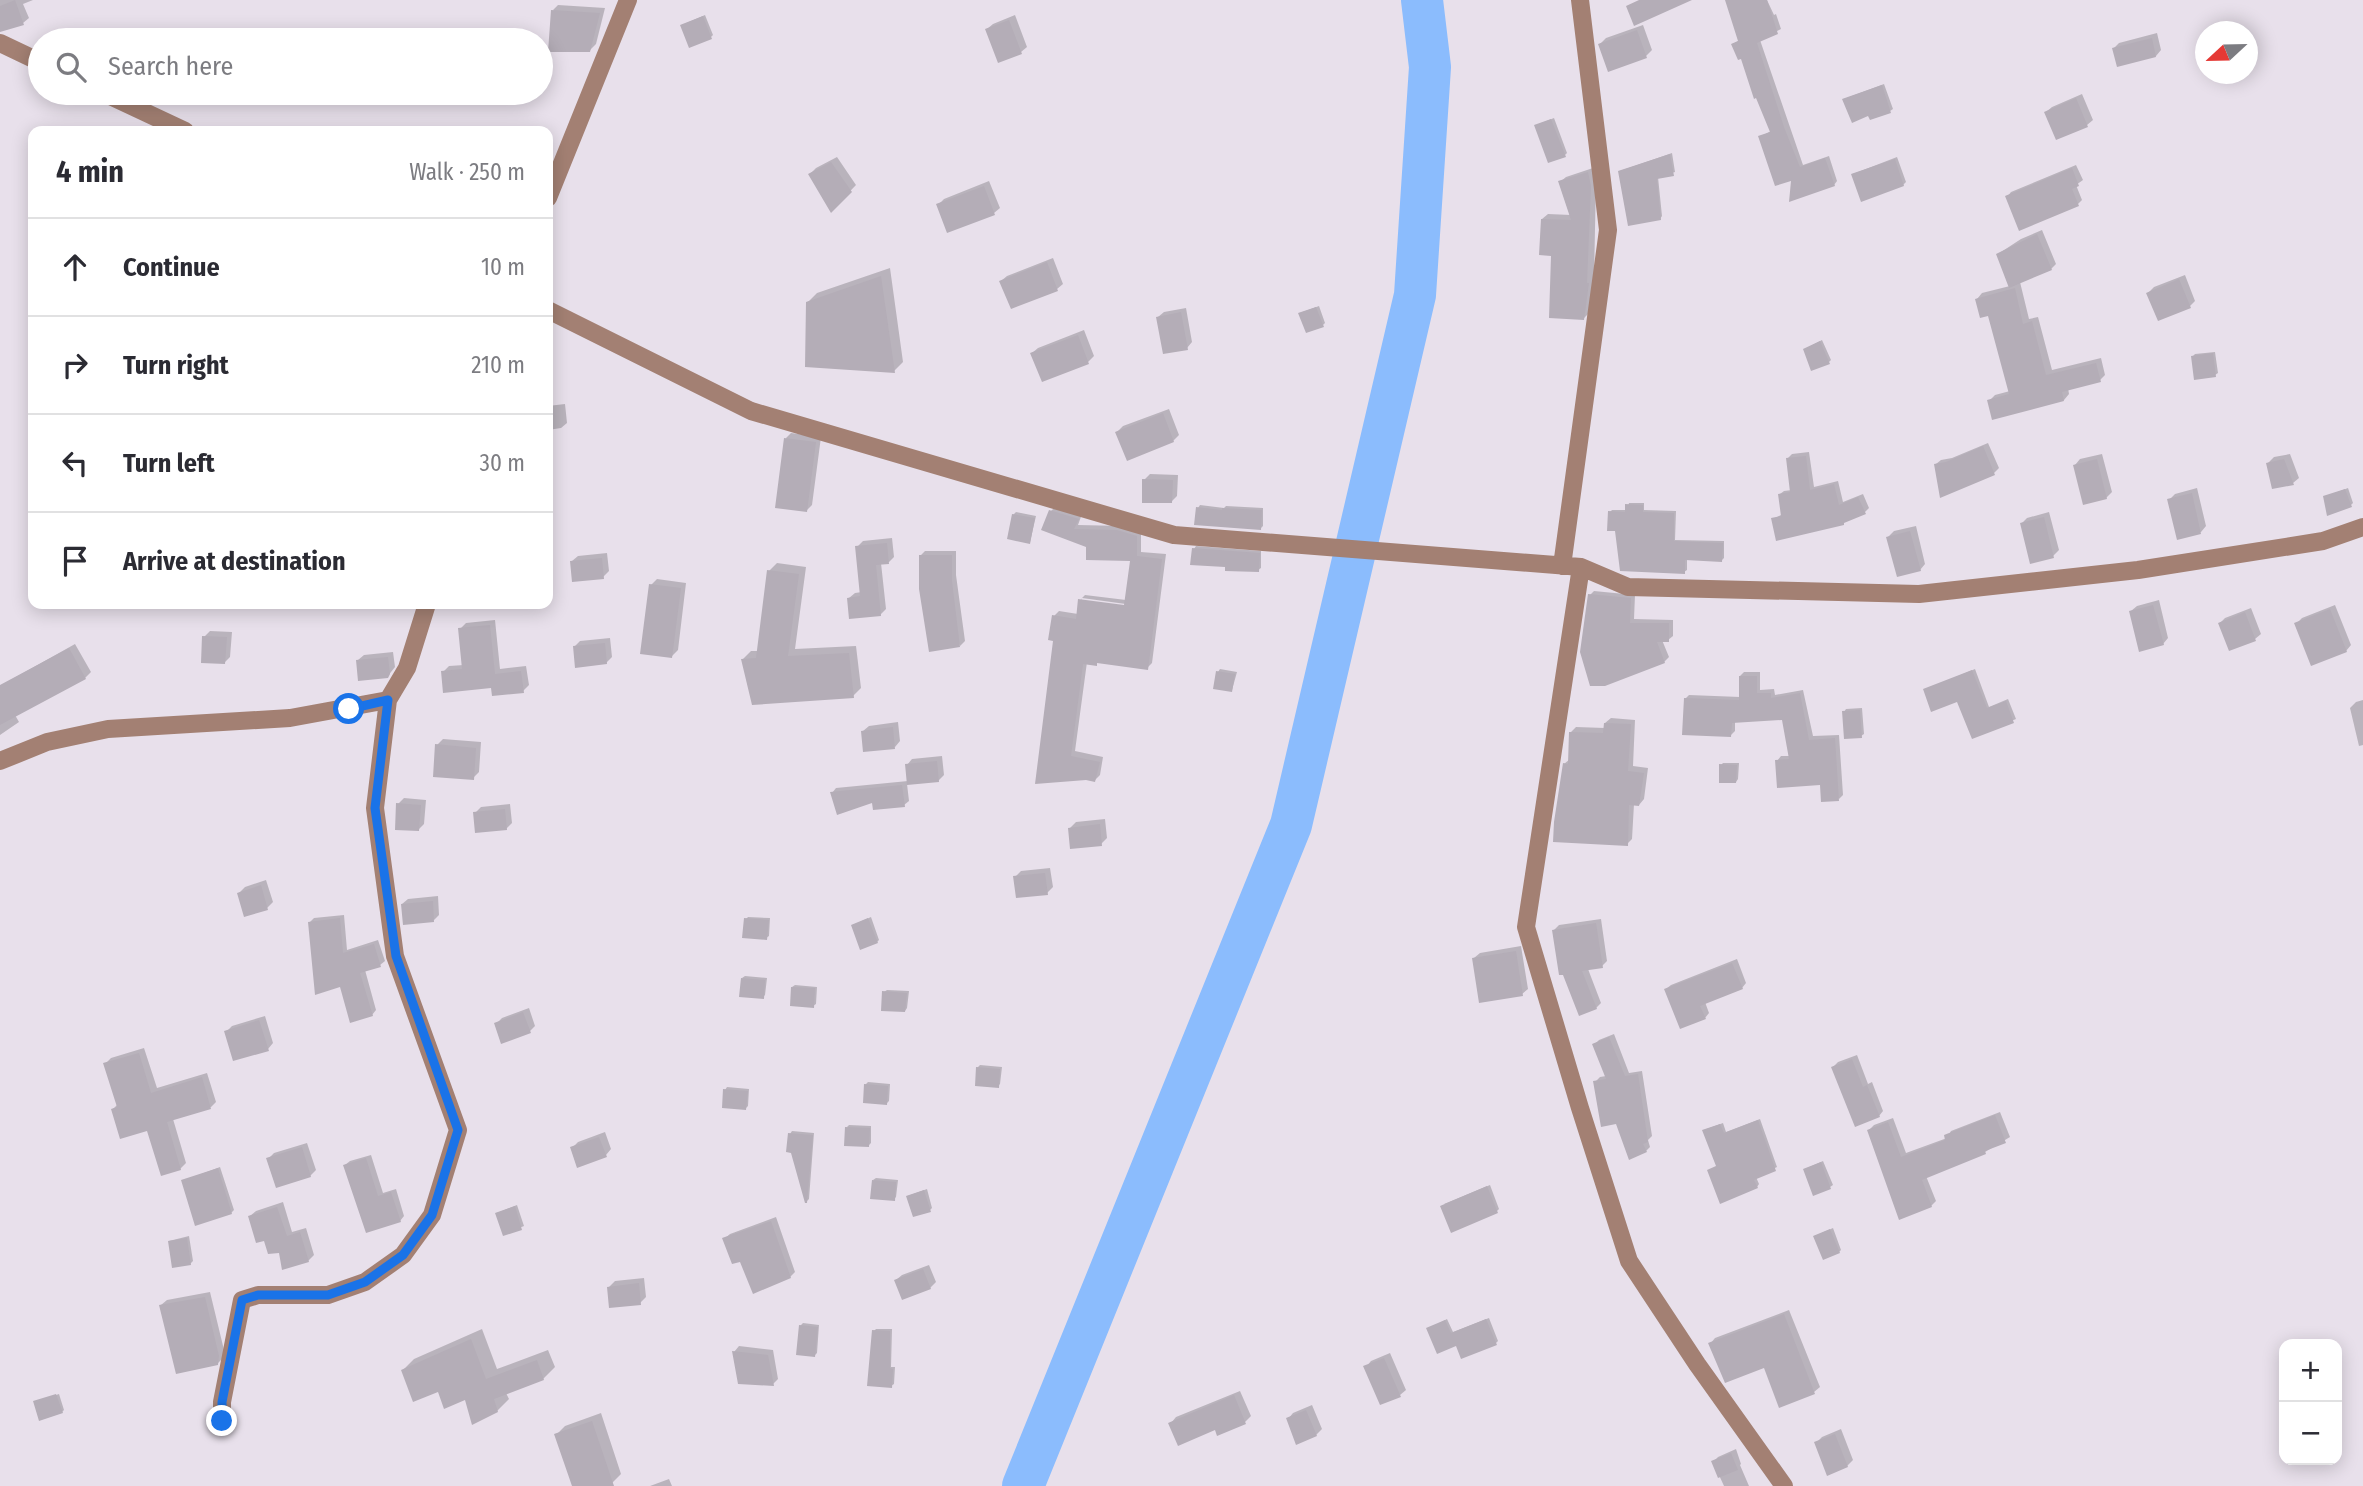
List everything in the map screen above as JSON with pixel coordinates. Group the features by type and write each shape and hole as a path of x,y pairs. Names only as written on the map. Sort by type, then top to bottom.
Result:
{"street":[{"path":"553,186 628,0"},
{"path":"1562,566 1608,230 1580,0"},
{"path":"0,43 28,56"},
{"path":"130,105 174,126"},
{"path":"553,312 751,411 1174,536 1581,567 1628,587 1919,594 2151,568 2323,541 2363,527"},
{"path":"1581,567 1526,927 1629,1261 1697,1364 1784,1486"},
{"path":"222,1421 222,1402 242,1300 258,1295 328,1295 365,1282 403,1255 432,1215 458,1130 396,956 375,808 388,700 407,668 425,609"},
{"path":"0,761 47,742 108,729 290,718 388,700"}],"building":[{"path":"15,0 24,25 0,32 0,6"},
{"path":"1639,0 1692,0 1634,26 1626,6"},
{"path":"1725,0 1767,0 1778,34 1757,43 1784,127 1800,167 1825,158 1835,186 1789,202 1791,181 1775,186 1758,136 1770,132 1756,98 1754,99 1741,59 1738,60 1731,44 1738,41"},
{"path":"551,10 600,13 590,52 553,52 553,28 550,28"},
{"path":"703,16 712,39 689,48 680,25"},
{"path":"1009,20 1022,54 998,63 985,29"},
{"path":"1637,30 1647,58 1608,72 1598,44"},
{"path":"2152,38 2156,57 2117,67 2112,48"},
{"path":"1882,85 1891,113 1870,120 1868,116 1852,123 1842,99"},
{"path":"2076,98 2088,127 2056,140 2044,112"},
{"path":"1551,119 1566,157 1548,163 1534,125"},
{"path":"1670,154 1674,176 1657,179 1661,220 1628,226 1618,171"},
{"path":"1895,159 1904,186 1861,202 1851,174"},
{"path":"831,162 852,192 831,213 808,174"},
{"path":"2072,168 2079,186 2072,189 2079,206 2019,231 2005,196"},
{"path":"1588,172 1591,186 1589,283 1584,320 1549,318 1551,256 1539,255 1541,219 1571,220 1558,181"},
{"path":"984,186 995,215 947,233 936,204"},
{"path":"2037,234 2052,270 2009,288 1996,254"},
{"path":"1047,262 1058,291 1011,309 999,281"},
{"path":"881,276 895,373 805,367 806,302"},
{"path":"2179,279 2191,308 2158,321 2146,293"},
{"path":"2015,288 2023,324 2032,321 2046,375 2096,363 2101,382 2062,392 2064,401 1992,420 1987,400 2009,394 1988,316 1980,318 1975,299"},
{"path":"1316,307 1324,327 1306,333 1298,313"},
{"path":"1181,312 1188,350 1163,354 1156,317"},
{"path":"1078,335 1089,364 1042,382 1030,353"},
{"path":"1820,341 1830,364 1811,371 1803,349"},
{"path":"2213,353 2216,377 2194,380 2191,356"},
{"path":"1163,413 1174,442 1127,461 1115,432"},
{"path":"784,438 816,442 807,512 775,508"},
{"path":"1983,446 1995,475 1940,498 1934,464 1946,462"},
{"path":"1806,456 1810,490 1834,484 1839,505 1858,497 1866,514 1844,525 1776,541 1771,518 1781,516 1778,494 1790,492 1786,458"},
{"path":"2097,459 2107,499 2083,505 2073,465"},
{"path":"2284,459 2294,485 2272,489 2266,463"},
{"path":"1142,479 1173,480 1172,503 1142,503"},
{"path":"2345,489 2352,507 2327,516 2323,496"},
{"path":"2192,493 2201,534 2177,540 2167,499"},
{"path":"1625,504 1643,505 1643,512 1674,513 1674,541 1723,543 1722,562 1685,560 1685,574 1620,571 1615,531 1607,531 1608,511 1625,512"},
{"path":"1196,507 1262,510 1261,530 1194,525"},
{"path":"1049,510 1079,519 1074,529 1117,530 1137,536 1137,556 1162,559 1148,670 1097,663 1097,666 1083,664 1071,756 1100,762 1095,782 1086,780 1035,784 1053,641 1048,640 1052,615 1076,619 1078,599 1124,605 1130,561 1086,560 1086,547 1041,530"},
{"path":"1012,514 1035,518 1030,544 1007,539"},
{"path":"2044,517 2054,558 2030,564 2020,523"},
{"path":"1910,531 1921,571 1897,577 1886,537"},
{"path":"887,543 889,564 876,565 881,616 849,619 847,598 860,596 855,546"},
{"path":"1192,548 1260,553 1259,572 1225,571 1225,567 1190,565"},
{"path":"919,555 952,555 952,581 960,647 929,652 919,589"},
{"path":"602,558 604,579 572,582 570,561"},
{"path":"767,570 799,574 788,656 849,653 854,698 752,705 741,659 756,658"},
{"path":"649,584 681,588 672,658 640,654"},
{"path":"1588,594 1631,598 1630,623 1669,623 1669,642 1657,642 1665,663 1605,686 1590,686 1580,652"},
{"path":"2153,605 2164,645 2139,652 2129,611"},
{"path":"2330,609 2347,652 2311,666 2294,623"},
{"path":"2245,612 2256,641 2229,651 2218,623"},
{"path":"490,625 495,674 521,671 524,693 492,696 491,688 443,693 441,671 462,669 458,628"},
{"path":"202,636 227,637 225,664 201,663"},
{"path":"605,643 607,664 575,668 573,646"},
{"path":"69,648 86,679 0,725 0,685"},
{"path":"388,657 388,678 358,681 356,660"},
{"path":"1972,670 1987,708 2006,701 2014,723 1972,739 1957,702 1931,712 1923,689"},
{"path":"1216,671 1235,674 1232,692 1213,689"},
{"path":"1739,676 1757,676 1757,693 1771,693 1771,698 1800,693 1809,740 1835,738 1839,801 1821,802 1820,785 1777,788 1775,760 1789,759 1782,720 1732,723 1731,737 1682,735 1684,698 1739,700"},
{"path":"1860,710 1862,738 1844,739 1842,711"},
{"path":"1604,723 1631,724 1628,771 1644,773 1639,806 1629,805 1628,846 1553,842 1563,763 1568,764 1569,732 1603,733"},
{"path":"893,727 895,749 863,752 861,731"},
{"path":"435,744 476,748 474,780 433,777"},
{"path":"937,761 939,782 907,785 905,764"},
{"path":"1719,764 1737,765 1736,783 1719,783"},
{"path":"902,785 905,807 873,810 872,803 837,815 830,792"},
{"path":"396,803 421,805 419,831 395,830"},
{"path":"505,809 507,830 475,833 473,812"},
{"path":"1100,824 1102,846 1070,849 1068,828"},
{"path":"1045,873 1048,895 1016,898 1013,876"},
{"path":"261,885 268,910 244,917 237,893"},
{"path":"433,901 434,922 403,925 401,904"},
{"path":"340,918 343,953 374,944 381,967 360,973 373,1016 350,1023 340,987 315,995 308,922"},
{"path":"744,918 769,920 767,940 742,938"},
{"path":"868,918 878,943 860,950 851,925"},
{"path":"1596,923 1603,968 1582,971 1597,1009 1579,1016 1563,975 1559,975 1552,930"},
{"path":"1516,951 1523,996 1479,1003 1472,958"},
{"path":"1732,963 1743,989 1700,1006 1706,1019 1680,1029 1664,989"},
{"path":"741,978 765,980 764,999 739,997"},
{"path":"791,987 815,988 814,1008 790,1006"},
{"path":"882,991 907,993 905,1012 881,1011"},
{"path":"523,1012 531,1033 501,1044 494,1023"},
{"path":"259,1020 269,1051 233,1061 224,1031"},
{"path":"1609,1037 1625,1076 1638,1074 1648,1142 1643,1144 1647,1152 1629,1160 1616,1124 1601,1127 1593,1081 1606,1079 1592,1044"},
{"path":"139,1053 151,1093 202,1077 211,1109 167,1122 181,1170 161,1176 147,1131 120,1139 111,1109 117,1107 103,1063"},
{"path":"1852,1059 1863,1087 1867,1085 1880,1117 1855,1127 1831,1067"},
{"path":"976,1067 1000,1069 999,1088 975,1086"},
{"path":"864,1084 888,1086 887,1105 863,1103"},
{"path":"723,1089 748,1091 746,1110 722,1108"},
{"path":"1995,1115 2006,1143 1922,1180 1932,1207 1899,1220 1867,1130 1888,1122 1901,1157 1945,1140 1944,1135"},
{"path":"1758,1120 1776,1171 1754,1180 1758,1188 1720,1204 1707,1170 1716,1166 1702,1130 1720,1124 1724,1133"},
{"path":"845,1127 870,1128 869,1147 844,1146"},
{"path":"788,1133 813,1135 807,1203 791,1153 786,1152"},
{"path":"599,1137 607,1157 577,1168 570,1147"},
{"path":"302,1147 311,1177 276,1188 266,1158"},
{"path":"366,1158 378,1196 391,1192 401,1222 366,1233 343,1165"},
{"path":"1821,1162 1831,1189 1813,1196 1803,1169"},
{"path":"218,1168 232,1214 195,1226 181,1180"},
{"path":"872,1180 896,1182 895,1201 870,1199"},
{"path":"1487,1186 1498,1213 1451,1233 1440,1206"},
{"path":"924,1190 931,1212 913,1217 906,1196"},
{"path":"515,1206 522,1230 503,1236 495,1213"},
{"path":"277,1207 287,1236 300,1232 309,1262 282,1270 279,1253 268,1254 264,1241 256,1243 248,1216"},
{"path":"771,1221 791,1278 753,1294 740,1262 732,1264 722,1238"},
{"path":"1830,1229 1840,1253 1823,1260 1813,1236"},
{"path":"187,1238 191,1265 172,1268 168,1241"},
{"path":"923,1269 931,1289 902,1300 894,1280"},
{"path":"639,1283 641,1305 609,1308 607,1287"},
{"path":"205,1297 219,1356 218,1365 176,1374 159,1305"},
{"path":"1784,1314 1815,1394 1779,1408 1764,1368 1725,1383 1708,1343"},
{"path":"1486,1319 1497,1345 1461,1359 1456,1346 1437,1354 1426,1328 1445,1320 1451,1333"},
{"path":"799,1325 818,1327 815,1357 796,1355"},
{"path":"872,1330 890,1331 892,1388 867,1386"},
{"path":"471,1339 486,1379 537,1360 544,1380 494,1399 498,1412 472,1425 465,1400 444,1409 438,1392 413,1402 401,1370"},
{"path":"732,1351 768,1355 774,1386 738,1384"},
{"path":"1384,1358 1401,1397 1380,1405 1363,1366"},
{"path":"56,1394 63,1413 39,1421 33,1401"},
{"path":"1234,1395 1246,1424 1217,1436 1215,1430 1178,1446 1168,1423"},
{"path":"1306,1410 1317,1436 1296,1445 1286,1418"},
{"path":"592,1421 614,1486 572,1486 554,1434"},
{"path":"1835,1434 1848,1467 1827,1476 1814,1442"},
{"path":"1731,1453 1738,1470 1718,1478 1711,1461"}],"waterway":[{"path":"1023,1486 1291,825 1415,295 1430,67 1422,0"}],"route":[{"path":"222,1421 222,1402 229,1359 242,1300 258,1295 328,1295 365,1282 403,1255 432,1215 458,1130 396,956 375,808 388,700 349,709"}]}
